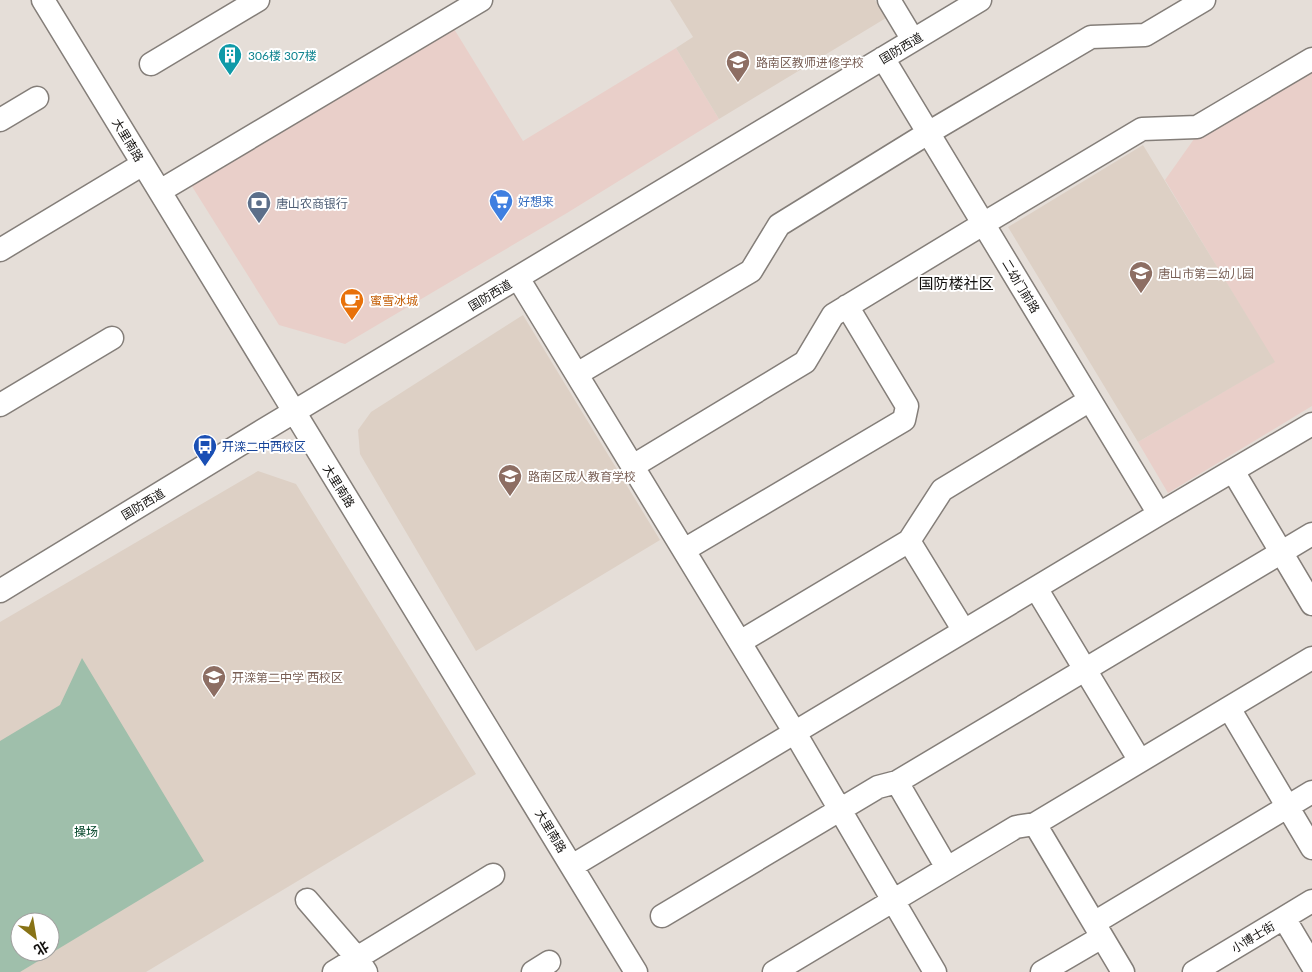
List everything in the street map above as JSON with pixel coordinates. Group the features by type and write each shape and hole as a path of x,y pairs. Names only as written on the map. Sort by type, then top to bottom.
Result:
{"street":[{"name":"大里南路","path":"42,0 636,972"},
{"path":"151,64 258,0"},
{"path":"160,191 481,0"},
{"path":"889,0 913,40"},
{"name":"国防西道","path":"0,591 980,0"},
{"path":"577,374 751,271 778,224 928,133 1091,37 1145,35 1204,0"},
{"name":"二幼门前路","path":"883,58 1159,514"},
{"path":"633,466 805,362 833,315 983,224 1142,129 1196,127 1312,59"},
{"path":"0,120 37,98"},
{"path":"0,250 143,164"},
{"path":"518,278 795,733 935,972"},
{"path":"684,550 904,420 907,406 847,306"},
{"path":"0,405 112,338"},
{"path":"740,642 909,541 942,490 1090,400"},
{"path":"572,866 1312,424"},
{"path":"1233,471 1312,604"},
{"path":"662,916 878,786 897,782 1312,534"},
{"path":"909,541 964,631"},
{"path":"1036,588 1140,761"},
{"path":"774,972 1016,827 1035,824 1312,658"},
{"path":"1229,708 1312,848"},
{"path":"897,782 947,868"},
{"path":"1042,972 1098,930 1312,792"},
{"path":"1035,824 1122,972"},
{"path":"334,972 362,965 493,875"},
{"path":"307,900 362,965"},
{"name":"小博士街","path":"1194,972 1312,901"},
{"path":"1284,918 1312,964"}],"shaded area":[{"name":"路南区教师进修学校","path":"670,0 875,0 886,18 719,119 676,48 693,37"},
{"path":"451,24 523,141 676,48 719,119 567,213 345,344 279,325 188,180"},
{"path":"1312,68 1312,406 1168,493 1138,442 1274,362 1165,180 1194,139"},
{"name":"唐山市第二幼儿园","path":"1143,145 1275,362 1138,442 1008,227"},
{"name":"路南区成人教育学校","path":"523,315 660,540 476,651 360,454 358,430 371,412"},
{"name":"开滦第二中学 西校区","path":"258,471 296,484 476,774 146,972 0,972 0,622"}],"green space":[{"name":"操场","path":"82,658 204,861 60,948 60,912 10,912 10,962 37,962 20,972 0,972 0,741 60,705"}],"place":[{"name":"306楼 307楼","path":"230,76"},
{"name":"路南区教师进修学校","path":"738,83"},
{"name":"好想来","path":"501,222"},
{"name":"唐山农商银行","path":"259,224"},
{"name":"唐山市第二幼儿园","path":"1141,294"},
{"name":"蜜雪冰城","path":"352,321"},
{"name":"开滦二中西校区","path":"205,467"},
{"name":"路南区成人教育学校","path":"510,497"},
{"name":"开滦第二中学 西校区","path":"214,698"}],"district":[{"name":"国防楼社区","path":"956,283"}]}
